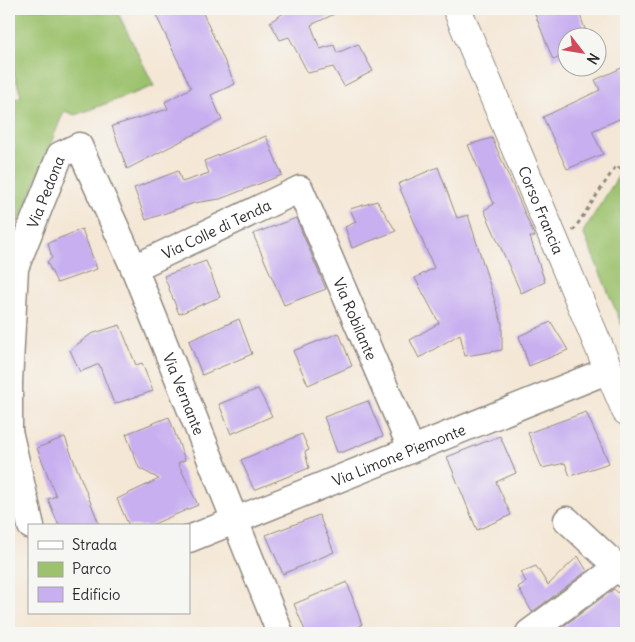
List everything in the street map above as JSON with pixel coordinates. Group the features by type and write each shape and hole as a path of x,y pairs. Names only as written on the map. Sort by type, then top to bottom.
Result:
{"main road":[{"name":"Corso Francia","path":"457,9 626,410"}],"street":[{"name":"Via Pedona","path":"30,524 9,431 9,384 15,268 60,155 80,146 134,268"},
{"name":"Via Colle di Tenda","path":"134,268 300,189"},
{"name":"Via Robilante","path":"300,189 411,448"},
{"name":"Via Vernante","path":"134,268 280,633"},
{"name":"Via Limone Piemonte","path":"190,539 411,448 609,370"},
{"path":"529,633 622,571 567,520"}],"path":[{"path":"572,234 616,166 626,172"}],"green space":[{"path":"9,9 116,9 154,86 75,115 64,111 9,246 9,102 21,96 9,56"},
{"path":"619,175 626,180 626,335 583,232"}],"building":[{"path":"153,9 201,9 235,84 211,95 222,120 127,169 112,126 168,109 165,102 191,88"},
{"path":"290,9 345,9 311,25 320,49 334,45 337,53 358,44 373,71 344,86 333,67 308,73 289,37 280,40 270,22"},
{"path":"533,9 578,9 585,28 558,28 558,58 553,60"},
{"path":"626,66 626,116 592,131 603,154 567,169 543,117 600,90 595,80 608,78 608,74"},
{"path":"266,136 282,175 220,199 194,203 146,220 134,188 178,171 182,182 209,173 204,161"},
{"path":"492,138 535,237 530,237 545,282 521,293 484,210 494,204 468,145"},
{"path":"438,167 457,218 468,215 502,324 502,350 465,356 460,334 419,358 410,340 439,323 415,278 434,268 398,184"},
{"path":"377,201 396,231 352,248 345,227 356,222 350,209"},
{"path":"296,218 326,289 284,305 253,234"},
{"path":"82,229 97,269 57,283 47,262 52,258 48,243"},
{"path":"206,261 220,297 179,314 164,276"},
{"path":"239,319 252,354 202,375 189,341"},
{"path":"551,322 568,350 529,366 519,336"},
{"path":"120,325 136,365 142,363 153,391 114,404 99,364 80,372 70,350 91,334"},
{"path":"339,333 352,366 308,385 293,351"},
{"path":"258,389 272,416 231,434 219,404"},
{"path":"368,401 383,436 343,452 337,452 324,417"},
{"path":"586,412 609,463 570,476 565,463 542,468 528,433"},
{"path":"169,417 185,460 178,463 198,505 154,524 128,524 117,499 159,479 139,468 126,434"},
{"path":"302,434 309,450 305,452 309,468 254,490 241,460"},
{"path":"500,436 516,473 496,482 511,515 477,530 447,457"},
{"path":"65,437 99,524 58,524 48,499 56,496 37,448"},
{"path":"319,515 334,552 283,574 266,535"},
{"path":"578,556 587,571 532,612 518,587 526,582 521,572 536,566 548,585"},
{"path":"347,582 362,625 343,633 306,633 294,604"},
{"path":"614,589 626,600 626,633 554,633"}]}
